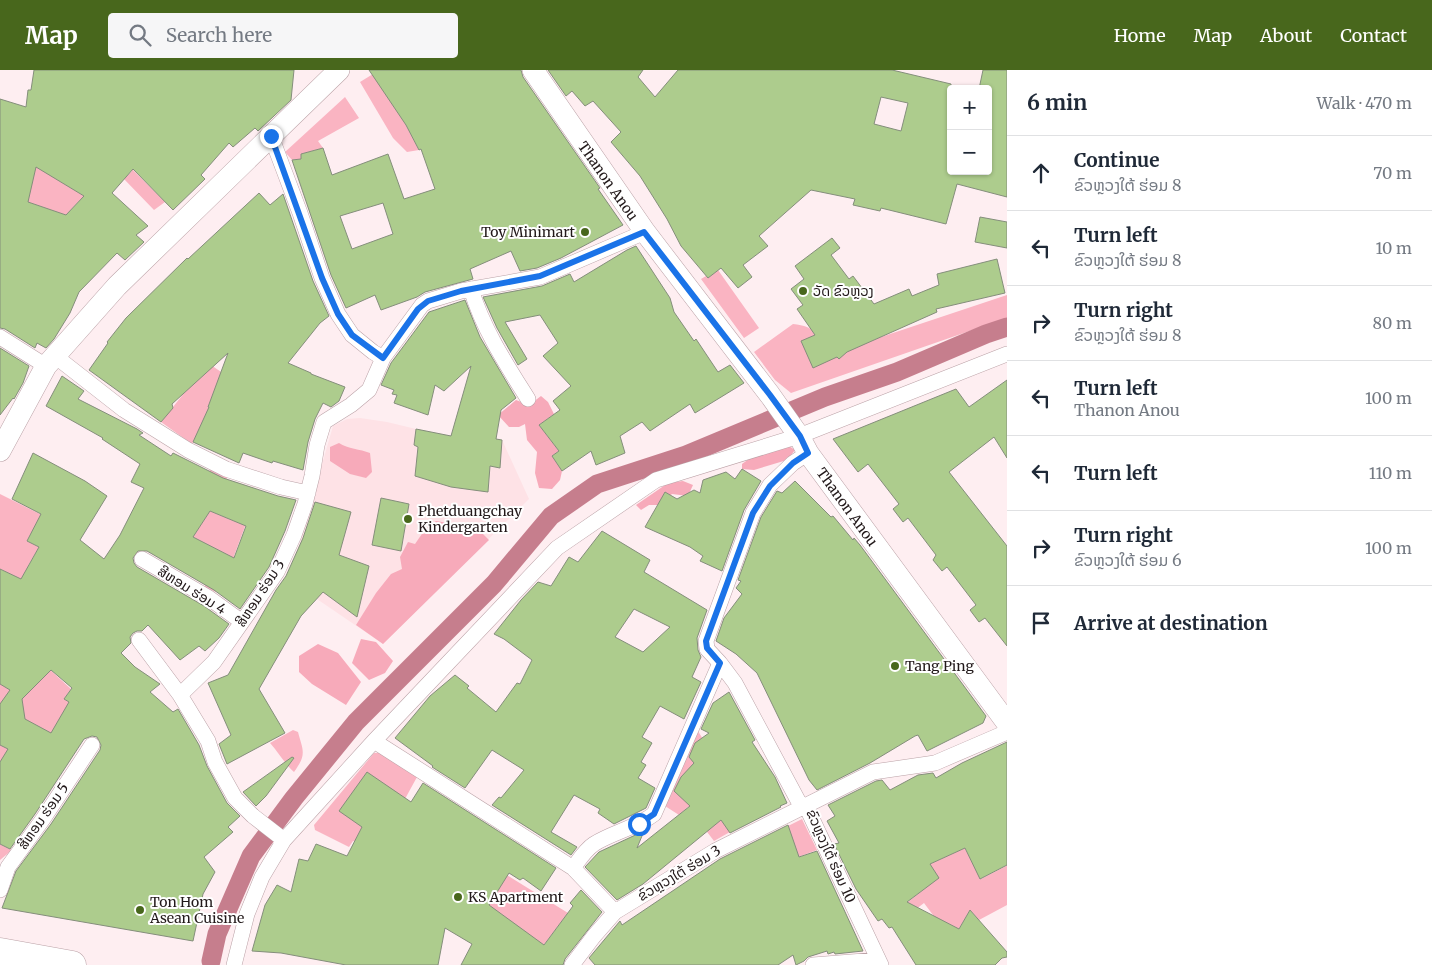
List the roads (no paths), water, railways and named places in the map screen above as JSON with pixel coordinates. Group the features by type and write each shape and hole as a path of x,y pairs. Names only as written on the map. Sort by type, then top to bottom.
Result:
{"highway":[{"path":"0,952 72,965"}],"street":[{"path":"0,451 51,361 117,286 339,70"},
{"name":"Thanon Anou","path":"533,70 644,232 770,395 1007,723"},
{"path":"271,136 322,278 338,314 352,335 383,358"},
{"name":"ສີຫອມ ຮ່ອມ 3","path":"180,695 214,662 277,572 294,535 308,494 317,445 324,422 351,405 369,390 383,358 422,305 428,301 471,289 540,276 644,232"},
{"path":"471,289 478,313 502,358 528,399"},
{"path":"0,337 51,361 188,450 226,469 308,494"},
{"path":"234,965 247,914 281,837 557,548 656,480 804,444 1007,354"},
{"path":"804,444 793,463 770,486 753,513 706,641 707,648 735,683 804,807"},
{"name":"ສີຫອມ ຮ່ອມ 4","path":"142,559 209,598 242,622"},
{"path":"139,640 180,695 208,741 215,762 235,798 253,816 281,837"},
{"path":"573,868 593,845 639,824 654,814 720,663"},
{"name":"ຂົວຫຼວງໃຕ້ ຮ່ອມ 10","path":"879,962 804,807 873,772 935,763 1007,732"},
{"path":"374,741 573,868 615,912"},
{"name":"ສີຫອມ ຮ່ອມ 5","path":"0,890 8,867 43,819 92,745"},
{"name":"ຂົວຫຼວງໃຕ້ ຮ່ອມ 3","path":"572,965 615,912 715,851 804,807"},
{"path":"813,965 879,962"}],"waterway":[{"path":"211,961 217,934 251,856 294,798 356,722 494,584 551,516 597,484 686,455 825,397 897,372 1007,327"}],"place":[{"name":"Toy Minimart","path":"585,232"},
{"name":"ວັດ ຂົວຫຼວງ","path":"803,291"},
{"name":"Phetduangchay Kindergarten","path":"408,519"},
{"name":"Tang Ping","path":"895,666"},
{"name":"KS Apartment","path":"458,897"},
{"name":"Ton Hom Asean Cuisine","path":"140,910"}]}
